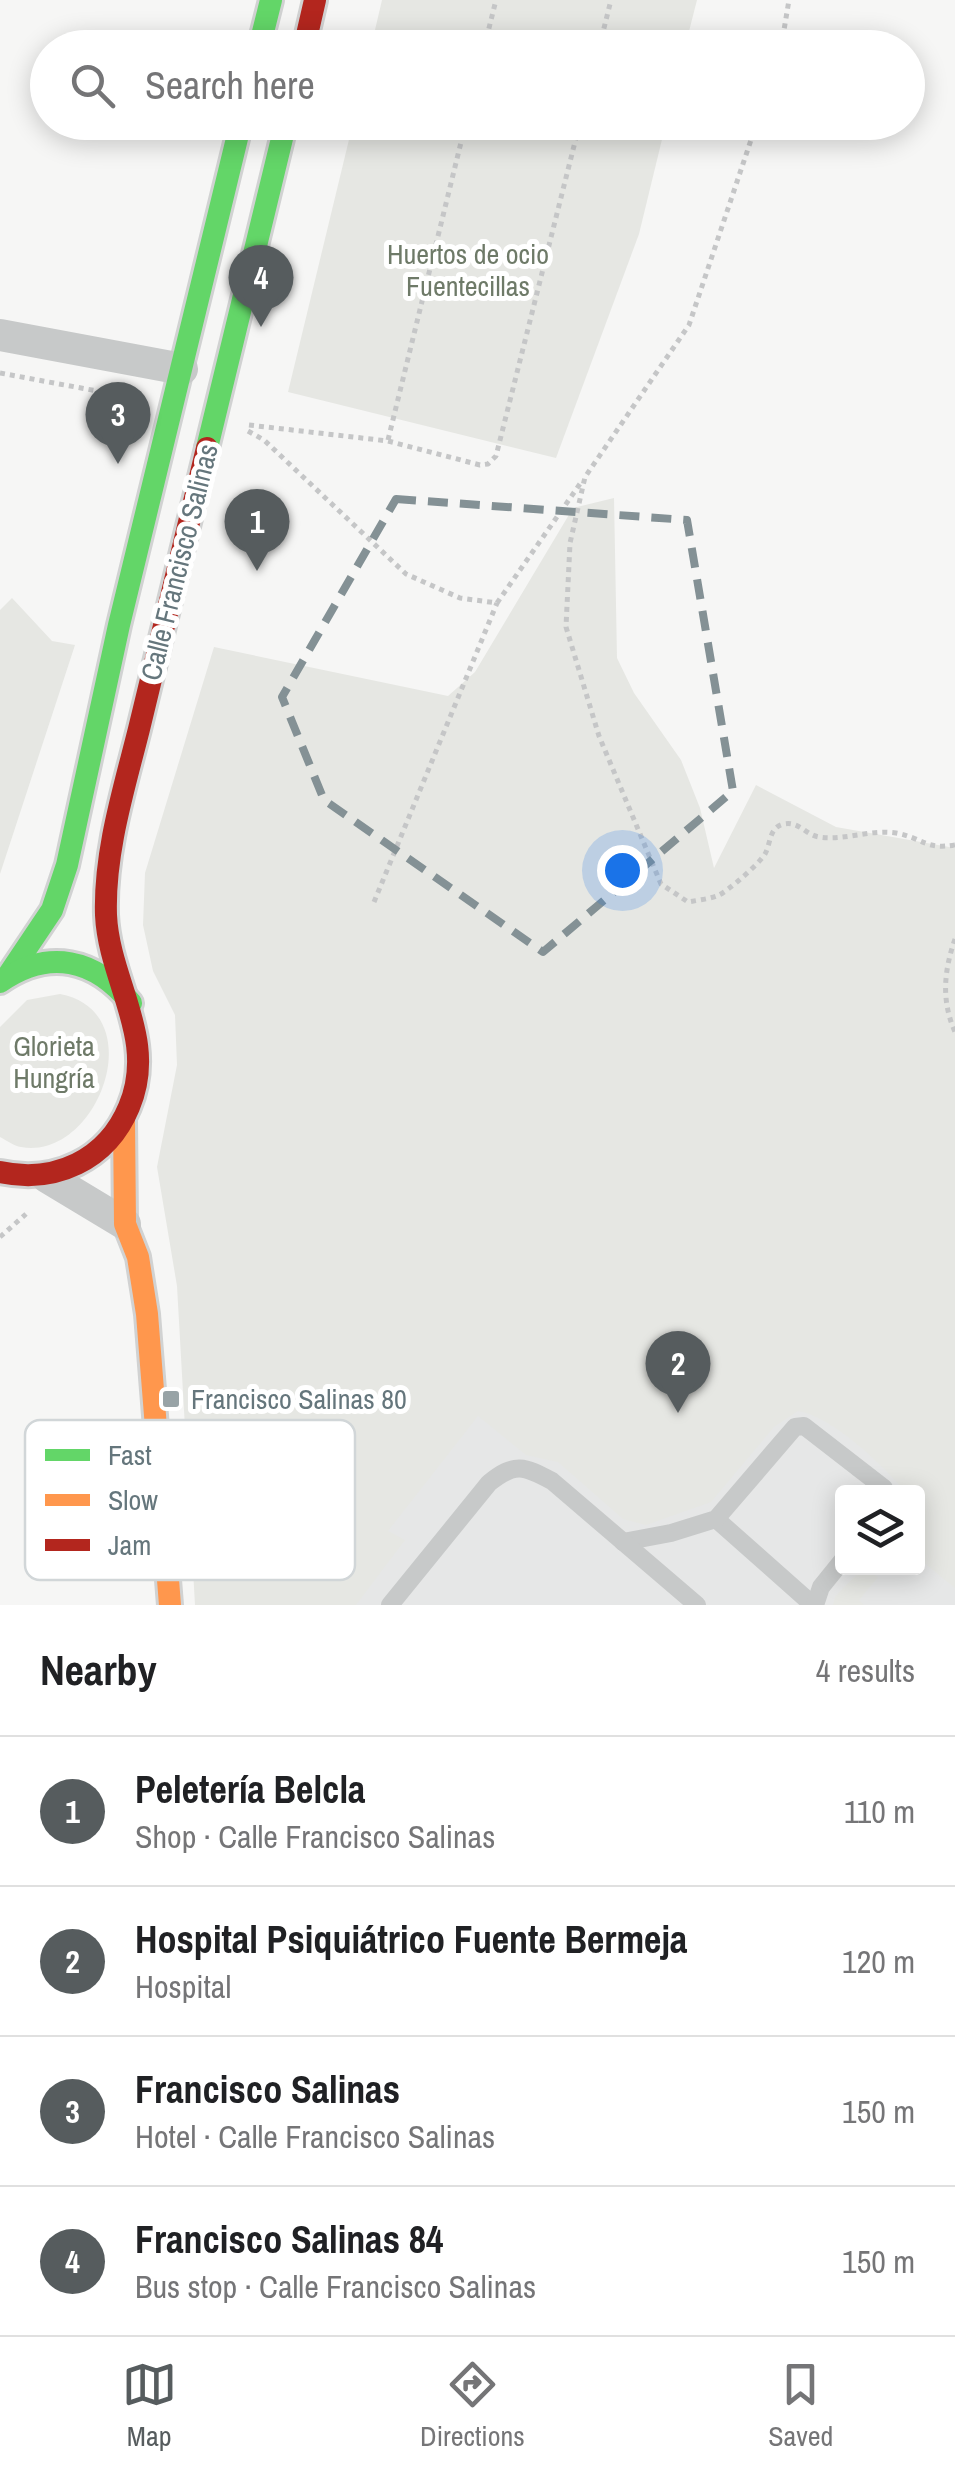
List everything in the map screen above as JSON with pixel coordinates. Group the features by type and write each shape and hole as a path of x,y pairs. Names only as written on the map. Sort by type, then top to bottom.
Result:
{"main road":[{"path":"264,30 271,0"},
{"path":"308,30 315,0"},
{"name":"Calle Francisco Salinas","path":"4,978 52,910 64,877 119,624 238,140"},
{"name":"Calle Francisco Salinas","path":"131,1003 107,927 116,826 282,140"},
{"path":"4,978 41,963 76,962 110,978 131,1003 140,1036 140,1071 124,1120 111,1140 84,1162 36,1178 4,1200"},
{"path":"124,1120 125,1224 138,1257 147,1314 155,1420"},
{"path":"0,1172 36,1178"},
{"path":"168,1580 170,1605"}],"street":[{"path":"0,334 182,369"},
{"path":"36,1178 125,1224"}],"lane":[{"path":"623,1542 716,1519 794,1427 804,1426 880,1485"},
{"path":"390,1605 489,1483 506,1469 528,1468 552,1481 696,1605"},
{"path":"716,1519 814,1605 821,1587 835,1570"}],"path":[{"path":"488,30 496,0"},
{"path":"604,30 611,0"},
{"path":"784,30 790,0"},
{"path":"388,441 462,140"},
{"path":"497,603 460,598 406,574 264,440 236,424 281,426 388,441 488,464 496,456 575,140"},
{"path":"374,902 497,603 689,325 751,140"},
{"path":"0,373 138,399"},
{"path":"584,477 570,543 566,626 599,736 661,884 688,902 721,895 764,856 770,836 788,822 802,826 812,836 874,832 898,834 934,848 955,845"},
{"path":"955,939 945,979 945,1005 955,1032"}],"highlighted area":[{"path":"396,499 687,520 733,791 543,952 324,800 282,697"}],"shaded area":[{"path":"616,1219 955,1463 955,1605 329,1605 348,1580 355,1580 355,1570"}],"green space":[{"path":"382,0 697,0 689,30 375,30"},
{"name":"Huertos de ocio Fuentecillas","path":"349,140 662,140 639,234 556,458 288,392"},
{"path":"614,498 617,658 634,693 681,760 700,808 714,868 756,785 836,827 955,848 955,1588 925,1564 925,1485 899,1485 856,1444 811,1415 798,1411 774,1427 711,1502 646,1525 623,1519 558,1462 526,1455 478,1416 388,1531 405,1540 356,1605 195,1605 194,1580 355,1580 355,1420 185,1420 177,1286 157,1167 177,1065 175,1015 153,971 143,925 145,873 214,647 448,696 475,672 573,508"},
{"path":"12,598 52,641 75,645 0,874 0,610"},
{"name":"Glorieta Hungría","path":"60,994 88,1006 104,1027 109,1054 104,1082 92,1109 73,1132 49,1145 18,1146 0,1137 0,1027 27,1000"},
{"path":"856,1575 878,1577 859,1600 864,1605 833,1605 835,1597"}],"traffic: fast":[{"path":"264,30 271,0"},
{"path":"9,974 52,910 67,865 119,625 237,140"},
{"path":"207,448 282,140"},
{"path":"0,982 36,965 70,963 102,976 131,1003"}],"traffic: slow":[{"path":"124,1120 125,1224 138,1257 147,1314 155,1420"},
{"path":"168,1580 170,1605"}],"traffic: jam":[{"path":"308,30 315,0"},
{"path":"0,1172 40,1174 77,1164 107,1141 129,1107 138,1058 109,940 108,868 121,798 207,448"}],"place":[{"name":"Francisco Salinas 84","path":"261,327"},
{"name":"Francisco Salinas","path":"118,464"},
{"name":"Peletería Belcla","path":"257,571"},
{"name":"Francisco Salinas 80","path":"171,1399"},
{"name":"Hospital Psiquiátrico Fuente Bermeja","path":"678,1413"}]}
